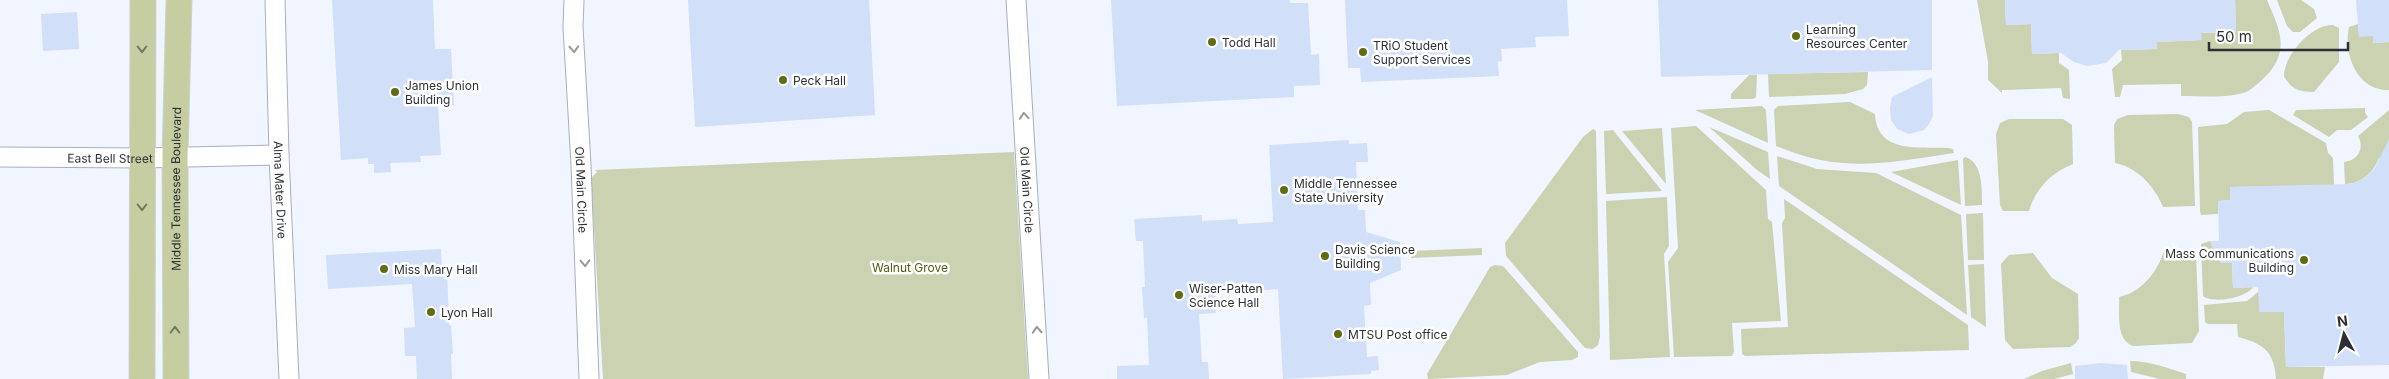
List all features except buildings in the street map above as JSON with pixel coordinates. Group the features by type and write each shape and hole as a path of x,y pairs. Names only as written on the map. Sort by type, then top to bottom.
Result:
{"main road":[{"path":"142,0 142,379"},
{"name":"Middle Tennessee Boulevard","path":"176,379 175,157 179,0"}],"street":[{"name":"Alma Mater Drive","path":"275,0 279,155 289,379"},
{"name":"Old Main Circle","path":"574,0 573,28 581,165 589,379"},
{"name":"Old Main Circle","path":"1016,0 1039,379"},
{"name":"East Bell Street","path":"0,156 142,158 279,155"}],"green space":[{"path":"1977,0 2005,0 2006,25 2031,24 2032,54 2059,53 2059,63 2069,70 2070,99 2063,98 2061,88 2002,90 2002,93 1988,80 1988,62"},
{"path":"2235,0 2267,0 2279,32 2281,42 2277,61 2254,87 2239,94 2225,96 2181,96 2181,84 2123,85 2120,97 2115,97 2112,69 2122,60 2121,50 2157,49 2157,42 2201,40 2201,33 2236,32"},
{"path":"2277,0 2301,0 2314,9 2317,18 2300,32 2293,32 2287,26"},
{"path":"2358,24 2359,36 2373,36 2373,43 2389,42 2389,90 2378,89 2368,84 2355,69 2348,48 2348,38 2349,27"},
{"path":"2333,25 2339,28 2339,62 2314,92 2300,91 2293,87 2284,76 2289,59 2294,50 2308,35 2325,26"},
{"path":"1868,72 1867,85 1863,89 1845,94 1769,97 1768,74"},
{"path":"1749,75 1757,75 1756,97 1753,99 1731,99 1731,94"},
{"path":"1850,102 1875,114 1878,127 1883,136 1892,142 1902,146 1948,148 1953,149 1954,153 1885,163 1864,164 1822,160 1800,155 1776,146 1774,110 1778,106"},
{"path":"1762,106 1766,110 1768,143 1695,110"},
{"path":"2365,108 2365,113 2368,117 2351,130 2337,130 2329,137 2293,115 2296,110"},
{"path":"2269,110 2326,143 2328,153 2333,158 2334,185 2230,187 2230,200 2218,201 2218,214 2201,215 2198,127 2227,124 2244,112"},
{"path":"2389,110 2389,158 2379,158 2366,177 2356,182 2345,184 2344,162 2353,159 2359,153 2361,145 2358,136"},
{"path":"2178,114 2189,117 2192,122 2195,206 2163,207 2150,185 2138,173 2115,163 2114,125 2117,119 2128,115"},
{"path":"2009,119 2063,119 2072,125 2073,164 2065,167 2045,182 2035,196 2029,211 2003,211 2000,205 1996,134 2000,123"},
{"path":"1696,126 1766,190 1768,219 1772,222 1781,321 1732,323 1734,352 1732,356 1674,357 1668,262 1678,248 1671,128"},
{"path":"1709,127 1768,152 1770,179 1757,170"},
{"path":"1662,128 1666,184 1622,131"},
{"path":"1593,129 1596,131 1600,337 1598,345 1593,349 1585,348 1506,256 1505,243 1583,137"},
{"path":"1613,130 1662,191 1606,194 1604,131"},
{"name":"Walnut Grove","path":"1014,152 1028,379 603,379 591,178 597,172 595,170"},
{"path":"1777,156 1817,169 1876,173 1961,215 1967,315 1779,186"},
{"path":"1965,157 1975,164 1978,170 1982,205 1965,206 1963,159"},
{"path":"1958,160 1961,205 1891,172"},
{"path":"1667,197 1669,246 1664,254 1670,357 1610,360 1606,201"},
{"path":"1784,199 1968,325 1969,350 1745,356 1742,354 1741,329 1788,327 1782,223 1785,218"},
{"path":"1983,213 1984,260 1968,260 1966,214"},
{"path":"2210,241 2221,263 2232,263 2233,288 2253,287 2249,291 2237,297 2221,300 2214,300 2203,296 2201,244"},
{"path":"1482,248 1482,255 1411,258 1411,251"},
{"path":"2192,249 2196,253 2199,331 2192,343 2133,346 2127,343 2121,332 2119,297 2134,291 2148,280 2158,266 2164,251"},
{"path":"2033,253 2052,278 2078,294 2079,338 2070,347 2013,349 2005,340 2001,264 2009,255"},
{"path":"1984,264 1986,327 1971,317 1968,265"},
{"path":"1495,265 1503,266 1578,352 1578,357 1572,360 1540,362 1507,375 1428,379 1427,374 1490,267"},
{"path":"2258,292 2284,312 2286,367 2325,367 2323,379 2276,379 2270,355 2261,346 2238,337 2237,324 2208,324 2205,322 2204,305 2247,301"},
{"path":"2130,361 2172,369 2186,374 2186,379 2160,379 2131,372"},
{"path":"2071,363 2073,374 2054,379 2024,379 2042,371"}],"place":[{"name":"Learning Resources Center","path":"1796,36"},
{"name":"Todd Hall","path":"1212,42"},
{"name":"TRiO Student Support Services","path":"1363,52"},
{"name":"Peck Hall","path":"783,80"},
{"name":"James Union Building","path":"395,92"},
{"name":"Middle Tennessee State University","path":"1284,190"},
{"name":"Davis Science Building","path":"1325,256"},
{"name":"Mass Communications Building","path":"2304,260"},
{"name":"Miss Mary Hall","path":"384,269"},
{"name":"Wiser-Patten Science Hall","path":"1179,295"},
{"name":"Lyon Hall","path":"431,312"},
{"name":"MTSU Post office","path":"1338,334"}]}
